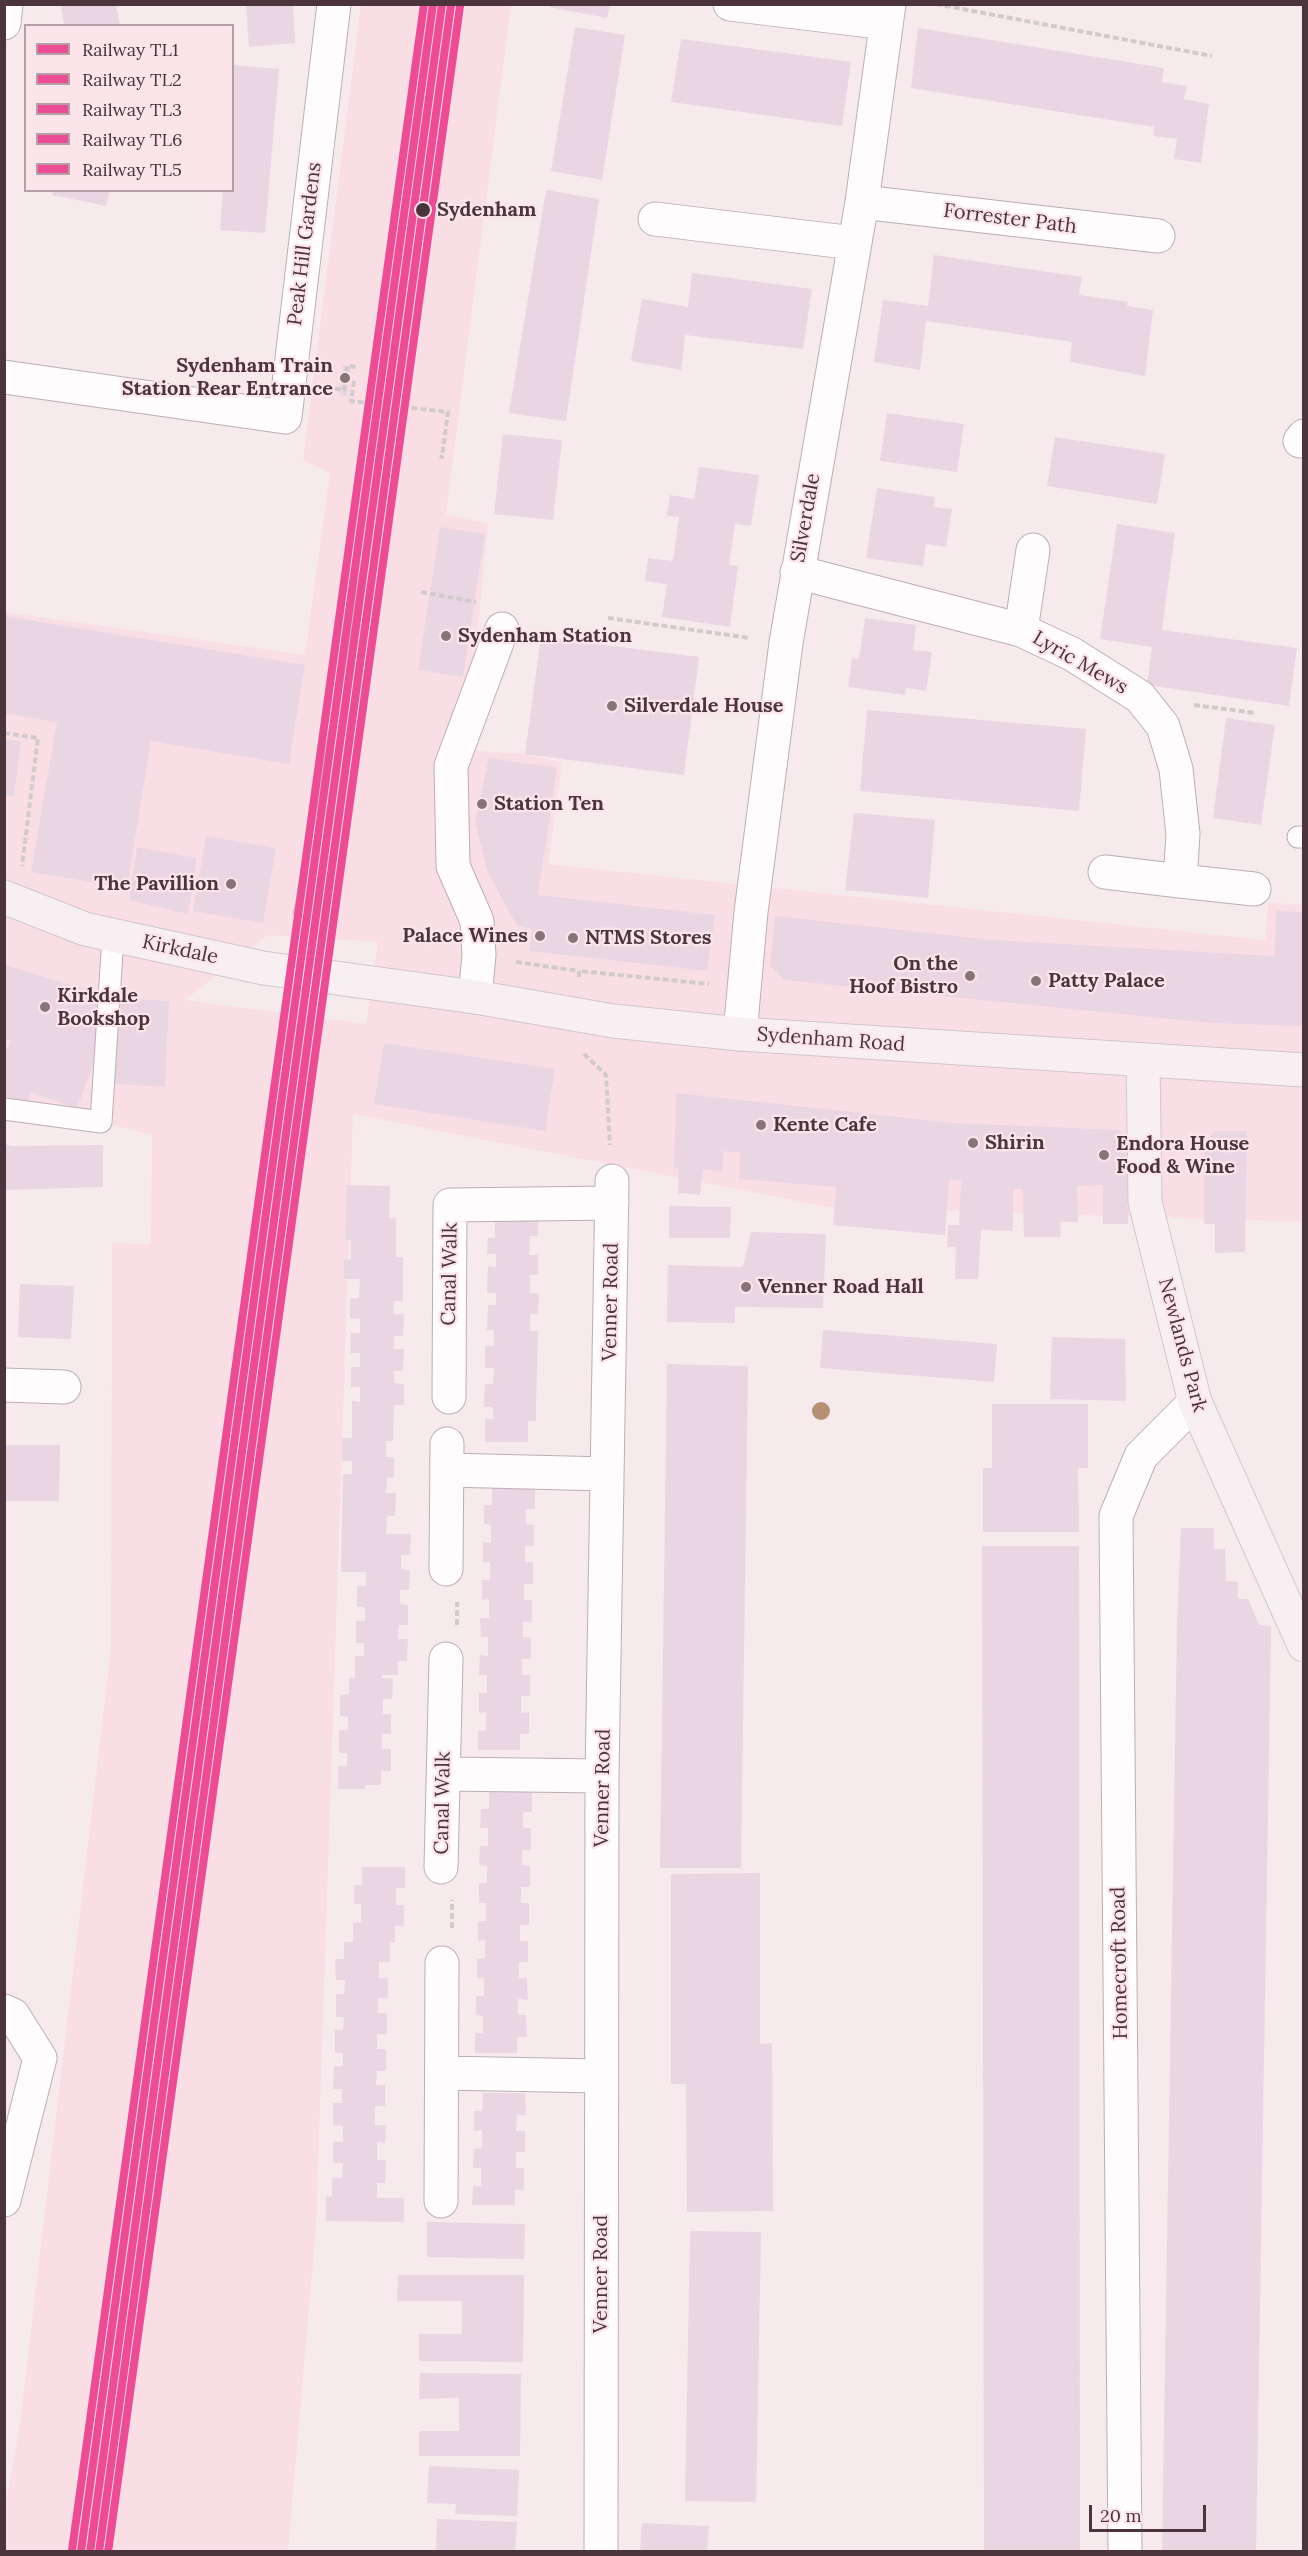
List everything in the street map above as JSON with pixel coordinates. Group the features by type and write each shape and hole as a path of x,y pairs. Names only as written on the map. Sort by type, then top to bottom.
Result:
{"main road":[{"name":"Kirkdale","path":"10,899 84,929 114,937 263,968 361,981"},
{"name":"Sydenham Road","path":"361,981 475,997 614,1021 740,1034 1304,1070"},
{"name":"Newlands Park","path":"1143,1061 1145,1202 1195,1402 1300,1629"}],"street":[{"path":"4,23 6,4"},
{"name":"Peak Hill Gardens","path":"4,377 285,417 334,4"},
{"path":"730,4 888,14"},
{"name":"Silverdale","path":"740,1034 786,643 862,202 888,14"},
{"name":"Forrester Path","path":"862,202 1158,236"},
{"path":"655,219 854,243"},
{"path":"1021,630 1033,550"},
{"name":"Lyric Mews","path":"797,572 1021,630 1072,654 1140,698 1163,726 1176,770 1183,834 1180,882"},
{"path":"475,997 480,955 477,921 453,866 451,766 493,616"},
{"path":"1105,872 1254,890"},
{"name":"Canal Walk","path":"449,1397 450,1205 612,1192"},
{"name":"Venner Road","path":"602,2552 602,1776 612,1192"},
{"path":"4,1385 64,1387"},
{"name":"Homecroft Road","path":"1125,2552 1116,1516 1141,1456 1195,1402"},
{"path":"446,1569 447,1457 607,1473"},
{"name":"Canal Walk","path":"441,1868 446,1659"},
{"path":"444,1774 602,1776"},
{"path":"441,2201 442,1963"},
{"path":"4,2011 13,2015 40,2058 4,2200"},
{"path":"442,2073 601,2076"}],"lane":[{"path":"4,1109 101,1122 114,937"}],"path":[{"path":"936,4 1212,56"},
{"path":"346,378 347,366 356,367"},
{"path":"354,381 351,401 448,412 442,457 440,456"},
{"path":"421,592 493,616"},
{"path":"608,618 786,643"},
{"path":"1140,698 1256,713"},
{"path":"4,733 38,738 10,899"},
{"path":"480,955 579,971 744,987"},
{"path":"578,985 579,971"},
{"path":"578,1048 606,1075 612,1192"},
{"path":"446,1569 458,1569 456,1660 446,1659"},
{"name":"Canal Walk","path":"441,1868 452,1868 452,1963 442,1963"}],"shaded area":[{"path":"361,5 511,5 446,514 488,524 466,750 525,754 562,762 548,864 1265,940 1268,903 1303,904 1303,1222 828,1207 353,1114 316,2227 288,2551 5,2551 5,2508 20,2424 111,1648 112,1243 151,1244 152,1135 5,1098 5,612 305,655 330,473 303,460","holes":["268,935 378,942 366,1024 185,1000"]}],"building":[{"path":"61,4 116,4 120,24 64,24"},
{"path":"246,4 293,4 295,43 249,47"},
{"path":"551,4 610,4 607,18 550,7"},
{"path":"575,27 625,35 602,180 551,171"},
{"path":"918,28 1164,68 1162,82 1187,86 1184,99 1209,104 1201,163 1174,159 1177,139 1153,136 1154,127 911,88"},
{"path":"681,39 851,62 842,126 671,102"},
{"path":"234,65 279,69 265,233 220,230 223,192 234,192"},
{"path":"546,190 599,199 566,421 509,413"},
{"path":"53,192 110,192 106,206 52,195"},
{"path":"934,255 1082,277 1079,295 1128,302 1127,306 1153,310 1145,376 1070,362 1072,342 926,321 920,370 874,362 883,300 928,306"},
{"path":"692,273 812,289 803,349 685,335 681,370 631,361 642,299 688,307"},
{"name":"Sydenham Train Station Rear Entrance","path":"343,365 351,366 347,396 339,395"},
{"path":"887,413 964,424 957,472 880,461"},
{"path":"503,434 562,440 553,520 494,514"},
{"path":"1055,437 1165,454 1157,504 1047,486"},
{"path":"699,467 759,475 751,526 735,524 729,565 738,566 730,627 662,617 667,584 645,581 648,558 673,561 679,517 667,516 670,495 694,499"},
{"path":"877,488 935,497 934,507 952,509 946,547 926,544 923,566 866,558"},
{"path":"1117,524 1175,533 1162,630 1297,648 1289,706 1147,685 1152,647 1100,639"},
{"name":"Sydenham Station","path":"440,527 485,534 463,677 418,670"},
{"path":"4,616 305,665 289,764 151,741 127,888 31,872 57,722 4,713"},
{"path":"865,618 916,625 913,650 932,652 926,691 906,688 905,695 848,687 852,658 859,659"},
{"name":"Silverdale House","path":"541,637 699,657 684,775 525,754"},
{"path":"867,710 1086,729 1079,811 860,791"},
{"path":"1226,718 1275,725 1261,825 1213,818"},
{"path":"4,739 21,741 14,796 4,795"},
{"path":"489,758 557,768 538,895 715,915 707,971 529,951 532,929 517,926 487,871 475,820"},
{"path":"854,813 935,820 928,898 845,890"},
{"path":"206,836 276,848 263,923 193,911"},
{"path":"137,847 197,858 188,914 129,900"},
{"path":"1276,911 1304,912 1304,1026 1210,1023 784,980 770,965 775,916 992,940 1274,956 1274,971"},
{"path":"5,965 100,994 95,1060 77,1108 30,1092 28,1103 4,1096 4,1049 8,1049 11,1041 5,1039"},
{"path":"118,998 169,1001 165,1087 115,1084"},
{"path":"384,1043 555,1069 545,1131 374,1104"},
{"path":"676,1093 954,1123 1119,1130 1126,1137 1128,1224 1103,1224 1103,1185 1077,1186 1078,1222 1060,1222 1061,1237 1024,1237 1023,1189 1013,1189 1013,1231 981,1230 978,1279 955,1279 956,1247 947,1247 948,1225 959,1225 961,1181 949,1179 945,1235 833,1225 836,1187 739,1179 740,1153 724,1151 722,1172 703,1169 700,1195 678,1193 679,1168 674,1169"},
{"path":"1215,1131 1247,1131 1245,1252 1215,1253 1215,1224 1204,1224 1204,1142"},
{"path":"4,1144 12,1146 103,1145 103,1187 4,1190"},
{"path":"347,1185 390,1186 389,1218 396,1218 396,1257 403,1257 403,1301 394,1301 393,1314 404,1314 403,1336 394,1336 394,1349 404,1349 403,1371 394,1371 394,1383 404,1384 404,1405 394,1405 393,1441 386,1441 386,1457 394,1457 394,1477 387,1478 386,1493 396,1493 395,1516 387,1516 386,1534 411,1534 410,1555 401,1555 401,1569 410,1570 409,1590 400,1590 400,1604 408,1605 408,1625 399,1625 398,1639 408,1639 407,1661 398,1661 398,1675 382,1675 382,1678 393,1679 392,1699 383,1699 383,1714 391,1714 391,1734 382,1734 382,1749 391,1749 391,1771 381,1771 381,1785 365,1785 365,1789 338,1789 338,1766 347,1766 347,1753 339,1753 339,1730 348,1730 348,1717 340,1716 340,1695 349,1694 349,1678 355,1678 355,1656 364,1656 364,1643 356,1643 356,1621 365,1621 365,1607 357,1607 357,1586 366,1586 366,1572 341,1572 343,1474 352,1474 352,1461 342,1461 342,1438 352,1438 352,1401 360,1402 360,1387 351,1387 351,1367 360,1367 360,1353 350,1353 351,1333 360,1333 360,1319 350,1318 350,1298 359,1298 360,1279 344,1279 344,1260 351,1259 351,1240 345,1240"},
{"path":"669,1206 731,1207 730,1238 669,1238"},
{"path":"495,1218 538,1219 538,1236 530,1236 529,1255 538,1255 538,1275 530,1275 530,1293 539,1294 538,1313 530,1314 530,1331 538,1331 536,1421 528,1421 528,1442 485,1442 485,1419 493,1419 493,1407 484,1407 485,1384 493,1384 494,1368 485,1368 485,1346 494,1346 494,1330 487,1330 488,1305 496,1305 496,1293 487,1293 488,1266 496,1267 496,1254 487,1254 488,1238 495,1238"},
{"name":"Venner Road Hall","path":"751,1232 826,1234 823,1308 735,1307 735,1323 667,1322 668,1265 743,1267"},
{"path":"20,1284 74,1286 71,1339 18,1337"},
{"path":"823,1330 997,1344 994,1382 820,1368"},
{"path":"1052,1337 1125,1339 1126,1401 1050,1399"},
{"path":"667,1364 748,1366 741,1868 660,1868"},
{"path":"992,1404 1088,1404 1088,1468 1078,1468 1079,1532 983,1532 983,1468 992,1468"},
{"path":"4,1445 60,1445 59,1501 4,1501"},
{"path":"492,1487 535,1487 535,1509 526,1509 526,1524 534,1525 534,1546 525,1546 525,1562 533,1562 533,1584 524,1584 524,1600 532,1600 532,1622 523,1622 523,1637 531,1638 531,1659 522,1659 522,1675 530,1675 530,1696 521,1696 521,1713 529,1712 529,1734 520,1734 520,1750 478,1750 478,1731 486,1730 486,1712 479,1713 479,1693 487,1693 487,1675 479,1675 480,1655 488,1656 488,1637 481,1637 480,1618 489,1618 489,1599 482,1600 482,1580 490,1580 490,1562 483,1562 483,1542 491,1543 491,1525 484,1524 484,1505 492,1505"},
{"path":"1181,1528 1214,1528 1214,1549 1225,1549 1226,1581 1238,1582 1238,1599 1248,1599 1259,1625 1271,1626 1256,2552 1162,2552 1177,1625"},
{"path":"982,1546 1079,1546 1080,2552 984,2552"},
{"path":"489,1790 532,1791 532,1812 523,1812 523,1828 531,1828 531,1850 522,1850 522,1865 530,1866 530,1887 521,1887 521,1903 529,1903 529,1925 520,1925 520,1941 528,1941 528,1962 519,1962 519,1978 527,1978 528,2000 518,1999 518,2015 526,2015 527,2037 517,2037 517,2053 475,2053 475,2033 483,2033 483,2016 476,2015 476,1996 484,1996 484,1978 477,1978 477,1959 485,1958 485,1940 478,1941 478,1921 486,1921 486,1903 479,1903 479,1883 487,1883 487,1866 479,1865 480,1846 488,1846 488,1828 480,1828 481,1809 489,1809"},
{"path":"362,1867 405,1867 405,1888 396,1888 396,1905 404,1905 404,1926 395,1926 395,1942 390,1943 390,1962 379,1962 379,1978 388,1978 388,1998 378,1998 378,2013 387,2013 387,2034 377,2034 377,2049 386,2049 386,2071 377,2071 376,2085 385,2085 385,2106 375,2106 375,2126 386,2125 385,2143 377,2142 377,2160 386,2160 385,2183 377,2183 377,2198 404,2198 404,2222 326,2221 326,2196 332,2197 332,2178 342,2178 343,2163 333,2163 333,2142 343,2142 343,2126 333,2125 333,2103 342,2103 342,2089 333,2089 334,2066 343,2066 343,2053 335,2053 335,2030 343,2030 344,2017 336,2017 336,1994 344,1994 345,1980 336,1980 335,1959 344,1959 344,1942 353,1942 353,1923 361,1922 361,1904 354,1904 354,1885 362,1885"},
{"path":"760,1873 760,2044 772,2043 773,2211 687,2212 686,2084 671,2084 671,1874"},
{"path":"483,2093 525,2093 526,2115 517,2115 516,2131 525,2131 525,2152 516,2152 516,2168 524,2168 524,2190 515,2190 515,2205 472,2205 473,2186 481,2186 481,2168 473,2168 474,2149 482,2148 482,2130 474,2131 474,2111 482,2111"},
{"path":"427,2222 525,2224 524,2259 427,2257"},
{"path":"690,2231 761,2232 756,2502 685,2501"},
{"path":"398,2275 524,2275 523,2362 419,2361 419,2334 462,2334 462,2301 397,2301"},
{"path":"420,2373 521,2374 520,2456 419,2456 419,2431 459,2431 459,2398 419,2399"},
{"path":"429,2466 519,2470 517,2516 455,2514 456,2504 427,2503"},
{"path":"437,2519 517,2522 515,2552 436,2552"},
{"path":"642,2523 709,2526 707,2552 640,2552"}],"railway":[{"path":"295,914 364,560"}],"rail line":[{"name":"TL5","path":"72,2550 424,4"},
{"name":"TL3","path":"81,2551 433,4"},
{"name":"TL1","path":"90,2552 442,4"},
{"name":"TL2","path":"99,2552 451,5"},
{"name":"TL6","path":"108,2552 460,6"}],"place":[{"name":"Sydenham","path":"423,210"},
{"name":"Sydenham Train Station Rear Entrance","path":"345,378"},
{"name":"Sydenham Station","path":"446,636"},
{"name":"Silverdale House","path":"612,706"},
{"name":"Station Ten","path":"482,804"},
{"name":"The Pavillion","path":"231,884"},
{"name":"Palace Wines","path":"540,936"},
{"name":"NTMS Stores","path":"573,938"},
{"name":"On the Hoof Bistro","path":"970,976"},
{"name":"Patty Palace","path":"1036,981"},
{"name":"Kirkdale Bookshop","path":"45,1007"},
{"name":"Kente Cafe","path":"761,1125"},
{"name":"Shirin","path":"973,1143"},
{"name":"Endora House Food & Wine","path":"1104,1155"},
{"name":"Venner Road Hall","path":"746,1287"}]}
